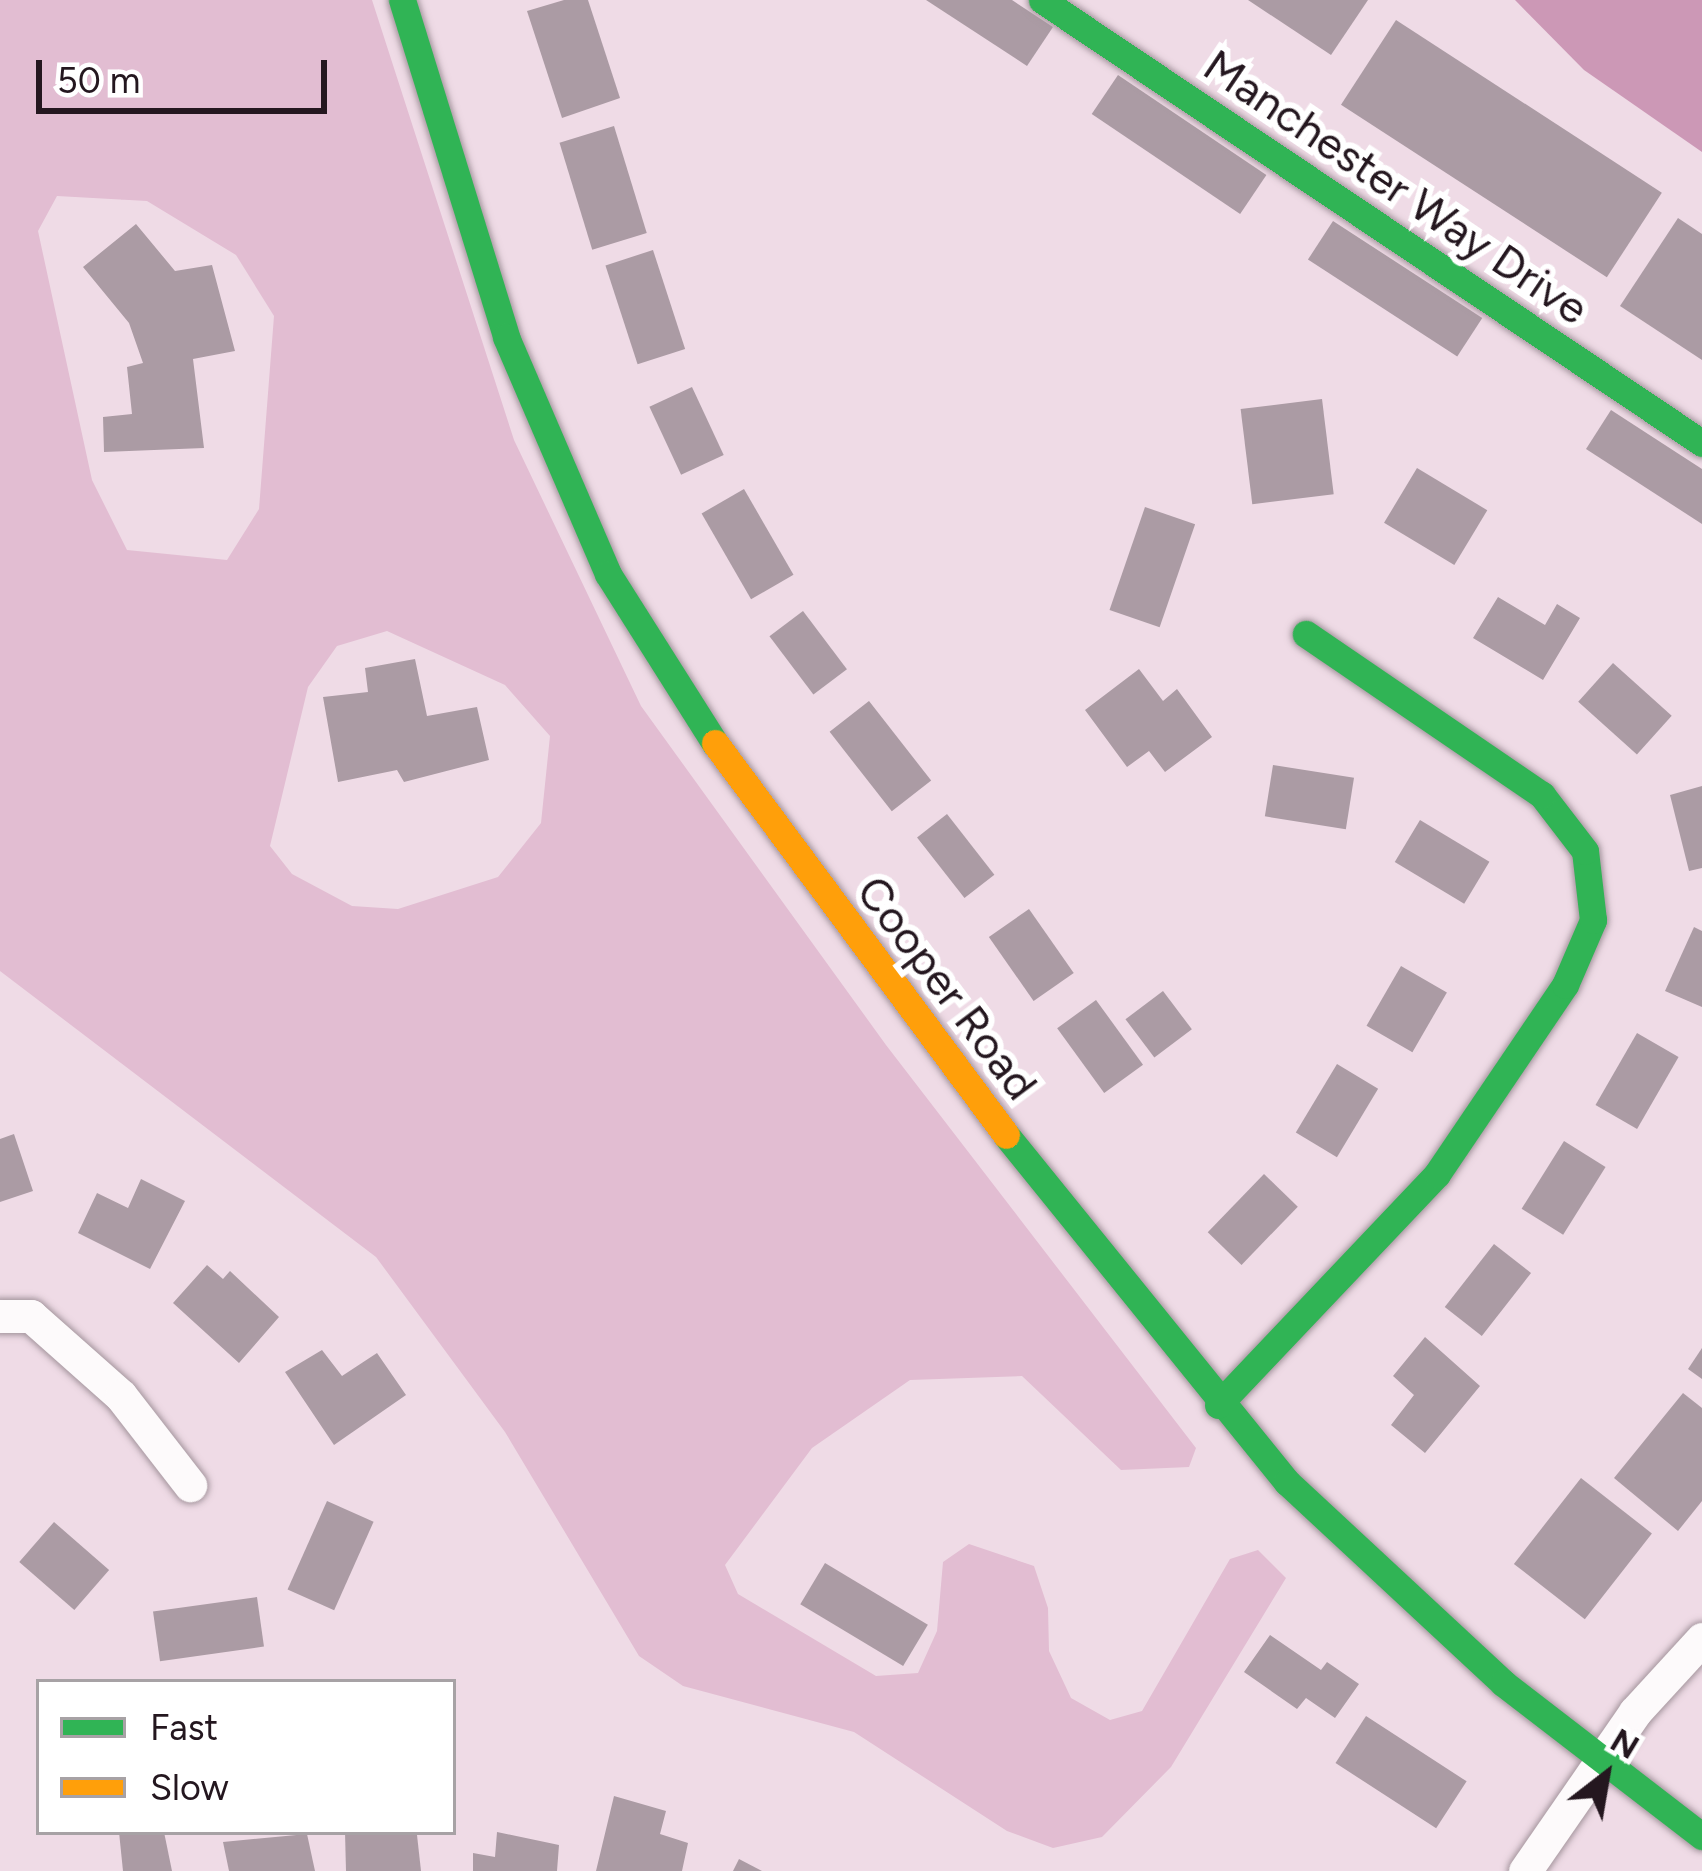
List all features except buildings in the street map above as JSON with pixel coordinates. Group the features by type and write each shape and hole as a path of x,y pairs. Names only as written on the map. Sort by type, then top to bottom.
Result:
{"street":[{"name":"Cooper Road","path":"402,0 506,337 618,592 669,680 935,1047 1218,1405 1303,1498 1600,1761 1702,1836"},
{"name":"Manchester Way Drive","path":"1042,0 1702,443"},
{"path":"1218,1405 1438,1174 1565,985 1593,920 1585,850 1542,795 1306,634"},
{"path":"0,1316 31,1316 121,1396 190,1485"},
{"path":"1525,1871 1600,1761 1702,1639"}],"shaded area":[{"path":"0,0 372,0 514,440 641,706 886,1045 1196,1448 1189,1467 1121,1470 1022,1376 910,1380 812,1448 725,1565 738,1594 876,1676 918,1673 937,1631 943,1562 969,1544 1034,1566 1048,1608 1049,1651 1071,1698 1110,1720 1142,1711 1230,1559 1258,1550 1286,1578 1171,1767 1102,1837 1053,1848 1007,1831 854,1732 683,1686 639,1656 505,1432 376,1257 0,971","holes":["57,196 147,201 236,255 274,316 259,509 227,560 127,550 92,480 38,231","387,631 505,685 550,736 541,823 498,877 398,909 352,906 292,874 270,846 308,687 337,646"]},
{"path":"1515,0 1702,0 1702,152 1584,70"}],"traffic: fast":[{"path":"402,0 506,337 608,574 715,743"},
{"path":"1042,0 1702,443"},
{"path":"1218,1405 1437,1174 1565,985 1593,920 1585,851 1542,795 1306,634"},
{"path":"1006,1135 1287,1482 1503,1683 1702,1836"}],"traffic: slow":[{"path":"715,743 1006,1135"}]}
